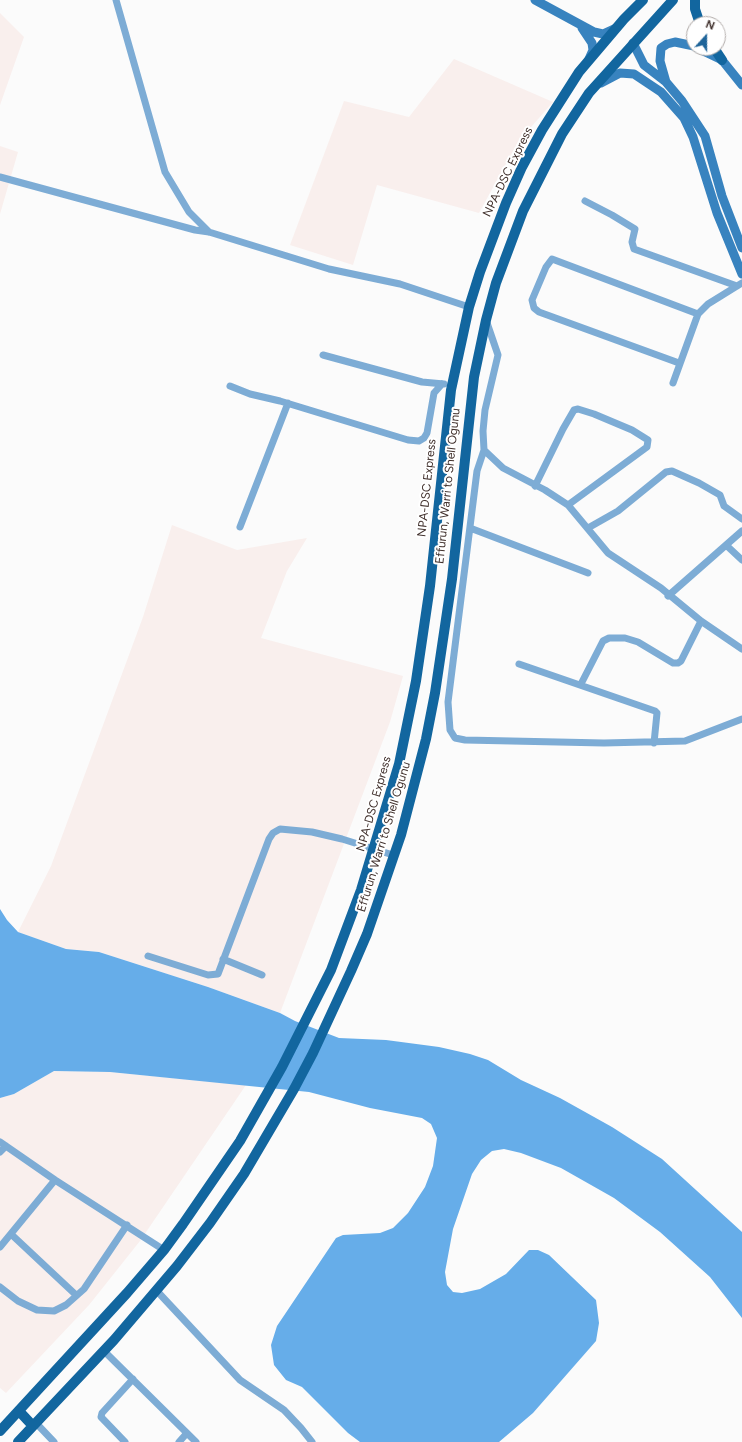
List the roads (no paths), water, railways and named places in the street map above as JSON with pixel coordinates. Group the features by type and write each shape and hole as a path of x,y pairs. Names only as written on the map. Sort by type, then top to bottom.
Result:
{"main road":[{"path":"535,0 598,34 607,33 616,28"},
{"name":"NPA-DSC Express","path":"0,1431 127,1293 164,1250 240,1141 299,1035 331,970 345,936 375,849 399,764 416,681 430,586 445,440 447,384 491,239 522,167 562,96 588,61 642,0"},
{"name":"Effurun, Warri to Shell Ogunu","path":"18,1442 104,1351 182,1260 244,1174 294,1089 332,1014 367,934 415,786 435,693 452,579 474,377 486,320 496,283 523,211 562,134 589,93 672,0"},
{"path":"695,0 698,16"},
{"path":"575,22 585,31 592,43 593,50 588,61"},
{"path":"666,82 660,61 661,48 666,44 675,42 686,44"},
{"path":"633,43 644,65 666,82 682,100 705,136 722,196 742,248"},
{"path":"714,56 722,60"},
{"path":"719,56 742,85"},
{"path":"589,93 614,75 629,72 661,92 677,109 684,118 693,137 707,188 742,274"},
{"path":"19,1411 34,1424"}],"street":[{"path":"116,0 165,172 189,212 209,232"},
{"path":"0,176 195,230 209,232 329,269 400,284 469,308"},
{"path":"585,201 635,229 632,242 634,249 740,284"},
{"path":"680,363 539,312 534,308 532,300 546,267 552,259 698,314"},
{"path":"672,383 698,314 708,304 740,284"},
{"path":"486,320 498,355 485,410 483,431 484,450 477,471 448,702 450,730 455,738 465,740 604,744 685,741 742,719"},
{"path":"323,354 422,382 447,384"},
{"path":"230,386 250,394 288,403 408,440 419,441 424,438 427,432 434,393 447,384"},
{"path":"240,527 288,403"},
{"path":"535,486 574,410 578,409 594,414 632,430 648,440 647,447 568,505"},
{"path":"484,450 503,468 568,505 608,553 661,588 668,596 701,621 742,649"},
{"path":"588,528 618,512 666,472 672,471 699,483 720,495 724,506 742,519"},
{"path":"470,528 588,573"},
{"path":"668,596 742,531"},
{"path":"726,545 742,560"},
{"path":"581,684 603,641 609,638 625,638 638,642 673,663 678,663 681,661 701,621"},
{"path":"519,664 581,684 657,713 654,743"},
{"path":"148,956 213,976 218,974 269,839 273,832 280,829 312,832 342,839 393,855"},
{"path":"223,959 262,975"},
{"path":"0,1152 3,1144 164,1250"},
{"path":"0,1246 12,1235 56,1180"},
{"path":"0,1287 18,1301 37,1310 54,1311 66,1305 84,1289 127,1225"},
{"path":"12,1235 76,1295"},
{"path":"156,1290 240,1380 284,1410 312,1442"},
{"path":"104,1351 196,1442"},
{"path":"125,1442 101,1417 102,1413 133,1379"},
{"path":"34,1424 54,1442"},
{"path":"179,1442 187,1433"}],"water":[{"path":"0,909 7,920 18,932 66,949 99,952 208,987 280,1013 295,1021 339,1038 386,1040 439,1047 470,1054 488,1060 521,1080 560,1098 612,1127 662,1159 742,1232 742,1318 710,1277 660,1232 614,1198 561,1168 521,1153 504,1149 492,1151 481,1160 472,1174 453,1229 445,1272 447,1285 453,1292 462,1293 480,1289 506,1274 529,1250 538,1250 549,1255 596,1300 599,1323 596,1341 533,1413 499,1442 360,1442 348,1433 302,1387 286,1380 274,1365 271,1345 277,1326 336,1238 343,1235 380,1233 393,1228 408,1213 425,1187 433,1166 437,1138 431,1124 422,1118 370,1108 309,1092 110,1072 54,1071 14,1094 0,1098"}]}
